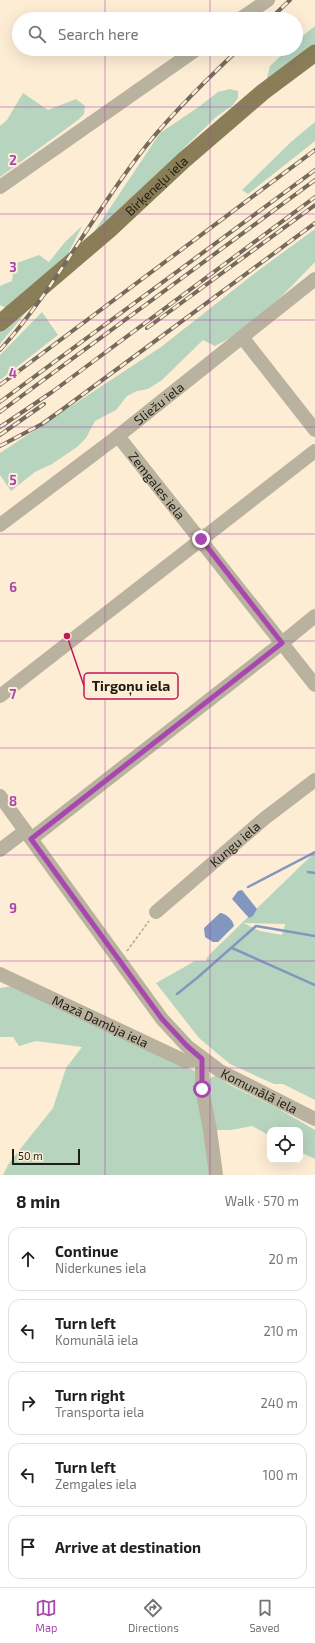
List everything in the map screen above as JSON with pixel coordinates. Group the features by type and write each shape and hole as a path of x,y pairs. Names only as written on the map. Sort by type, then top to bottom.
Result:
{"main road":[{"name":"Birķeneļu iela","path":"0,322 109,230 184,160 263,92 315,53"}],"street":[{"path":"250,12 268,0"},
{"path":"0,187 187,56"},
{"name":"Sliežu iela","path":"0,525 118,436 315,279"},
{"path":"242,337 315,430"},
{"name":"Zemgales iela","path":"118,436 315,685"},
{"path":"0,696 315,451"},
{"path":"0,850 28,835 282,643 315,616"},
{"name":"Kungu iela","path":"156,912 265,818 315,780"},
{"name":"Komunālā iela","path":"0,796 162,1019 187,1046 202,1059 220,1071 315,1118"},
{"name":"Mazā Dambja iela","path":"0,974 185,1061 202,1059"},
{"path":"202,1059 202,1089 210,1130 216,1175"}],"path":[{"path":"130,948 134,940 156,912"}],"green space":[{"path":"315,26 315,47 303,56 303,35"},
{"path":"281,56 303,56 273,78 267,78 270,66"},
{"path":"230,89 238,91 238,98 233,105 216,117 183,149 163,175 94,232 160,133 218,92"},
{"path":"23,93 48,110 76,99 85,106 84,114 0,177 0,126 7,120"},
{"path":"315,122 315,141 248,194 242,190 292,141"},
{"path":"82,226 65,260 6,308 0,305 0,286 12,281 14,264 39,255 49,262 65,242"},
{"path":"315,229 315,262 292,286 256,319 243,329 215,346 203,340 162,380 148,389 137,391 127,396 116,410 95,421 86,438 77,447 52,464 35,472 11,491 0,475 0,453 161,347 259,270"},
{"path":"40,295 0,344 0,329"},
{"path":"42,312 58,335 0,380 0,355"},
{"path":"315,852 315,1100 283,1084 274,1084 230,1064 199,1038 156,983 195,961 206,961 207,957 212,956 208,956","holes":["243,923 285,924 282,935 260,931"]},
{"path":"13,986 197,1072 211,1175 3,1175 9,1163 53,1108 66,1068 82,1047 36,1041 19,1046 13,1037 0,1037 0,988"},
{"path":"215,1076 279,1109 315,1130 315,1159 303,1153 303,1127 267,1127 267,1134 252,1126 231,1130 214,1130 206,1089 210,1078"}],"water":[{"path":"242,890 257,909 253,916 249,918 232,899 238,891"},
{"path":"220,913 229,918 234,926 218,942 213,942 205,937 204,928"}],"waterway":[{"path":"248,887 315,852"},
{"path":"308,872 315,873"},
{"path":"177,994 256,926 315,936"},
{"path":"232,948 315,985"}],"railway":[{"path":"277,12 290,0"},
{"path":"0,350 38,303 121,179 150,141 187,100 232,56"},
{"path":"0,385 315,150"},
{"path":"0,402 315,170"},
{"path":"0,412 315,180"},
{"path":"0,427 52,392 315,197"},
{"path":"147,328 315,205"},
{"path":"0,446 42,424 315,223"},
{"path":"0,435 44,404"}],"place":[{"name":"Tirgoņu iela","path":"67,636"}],"route":[{"path":"201,539 282,643 31,839 162,1019 187,1046 202,1059 202,1089"}]}
